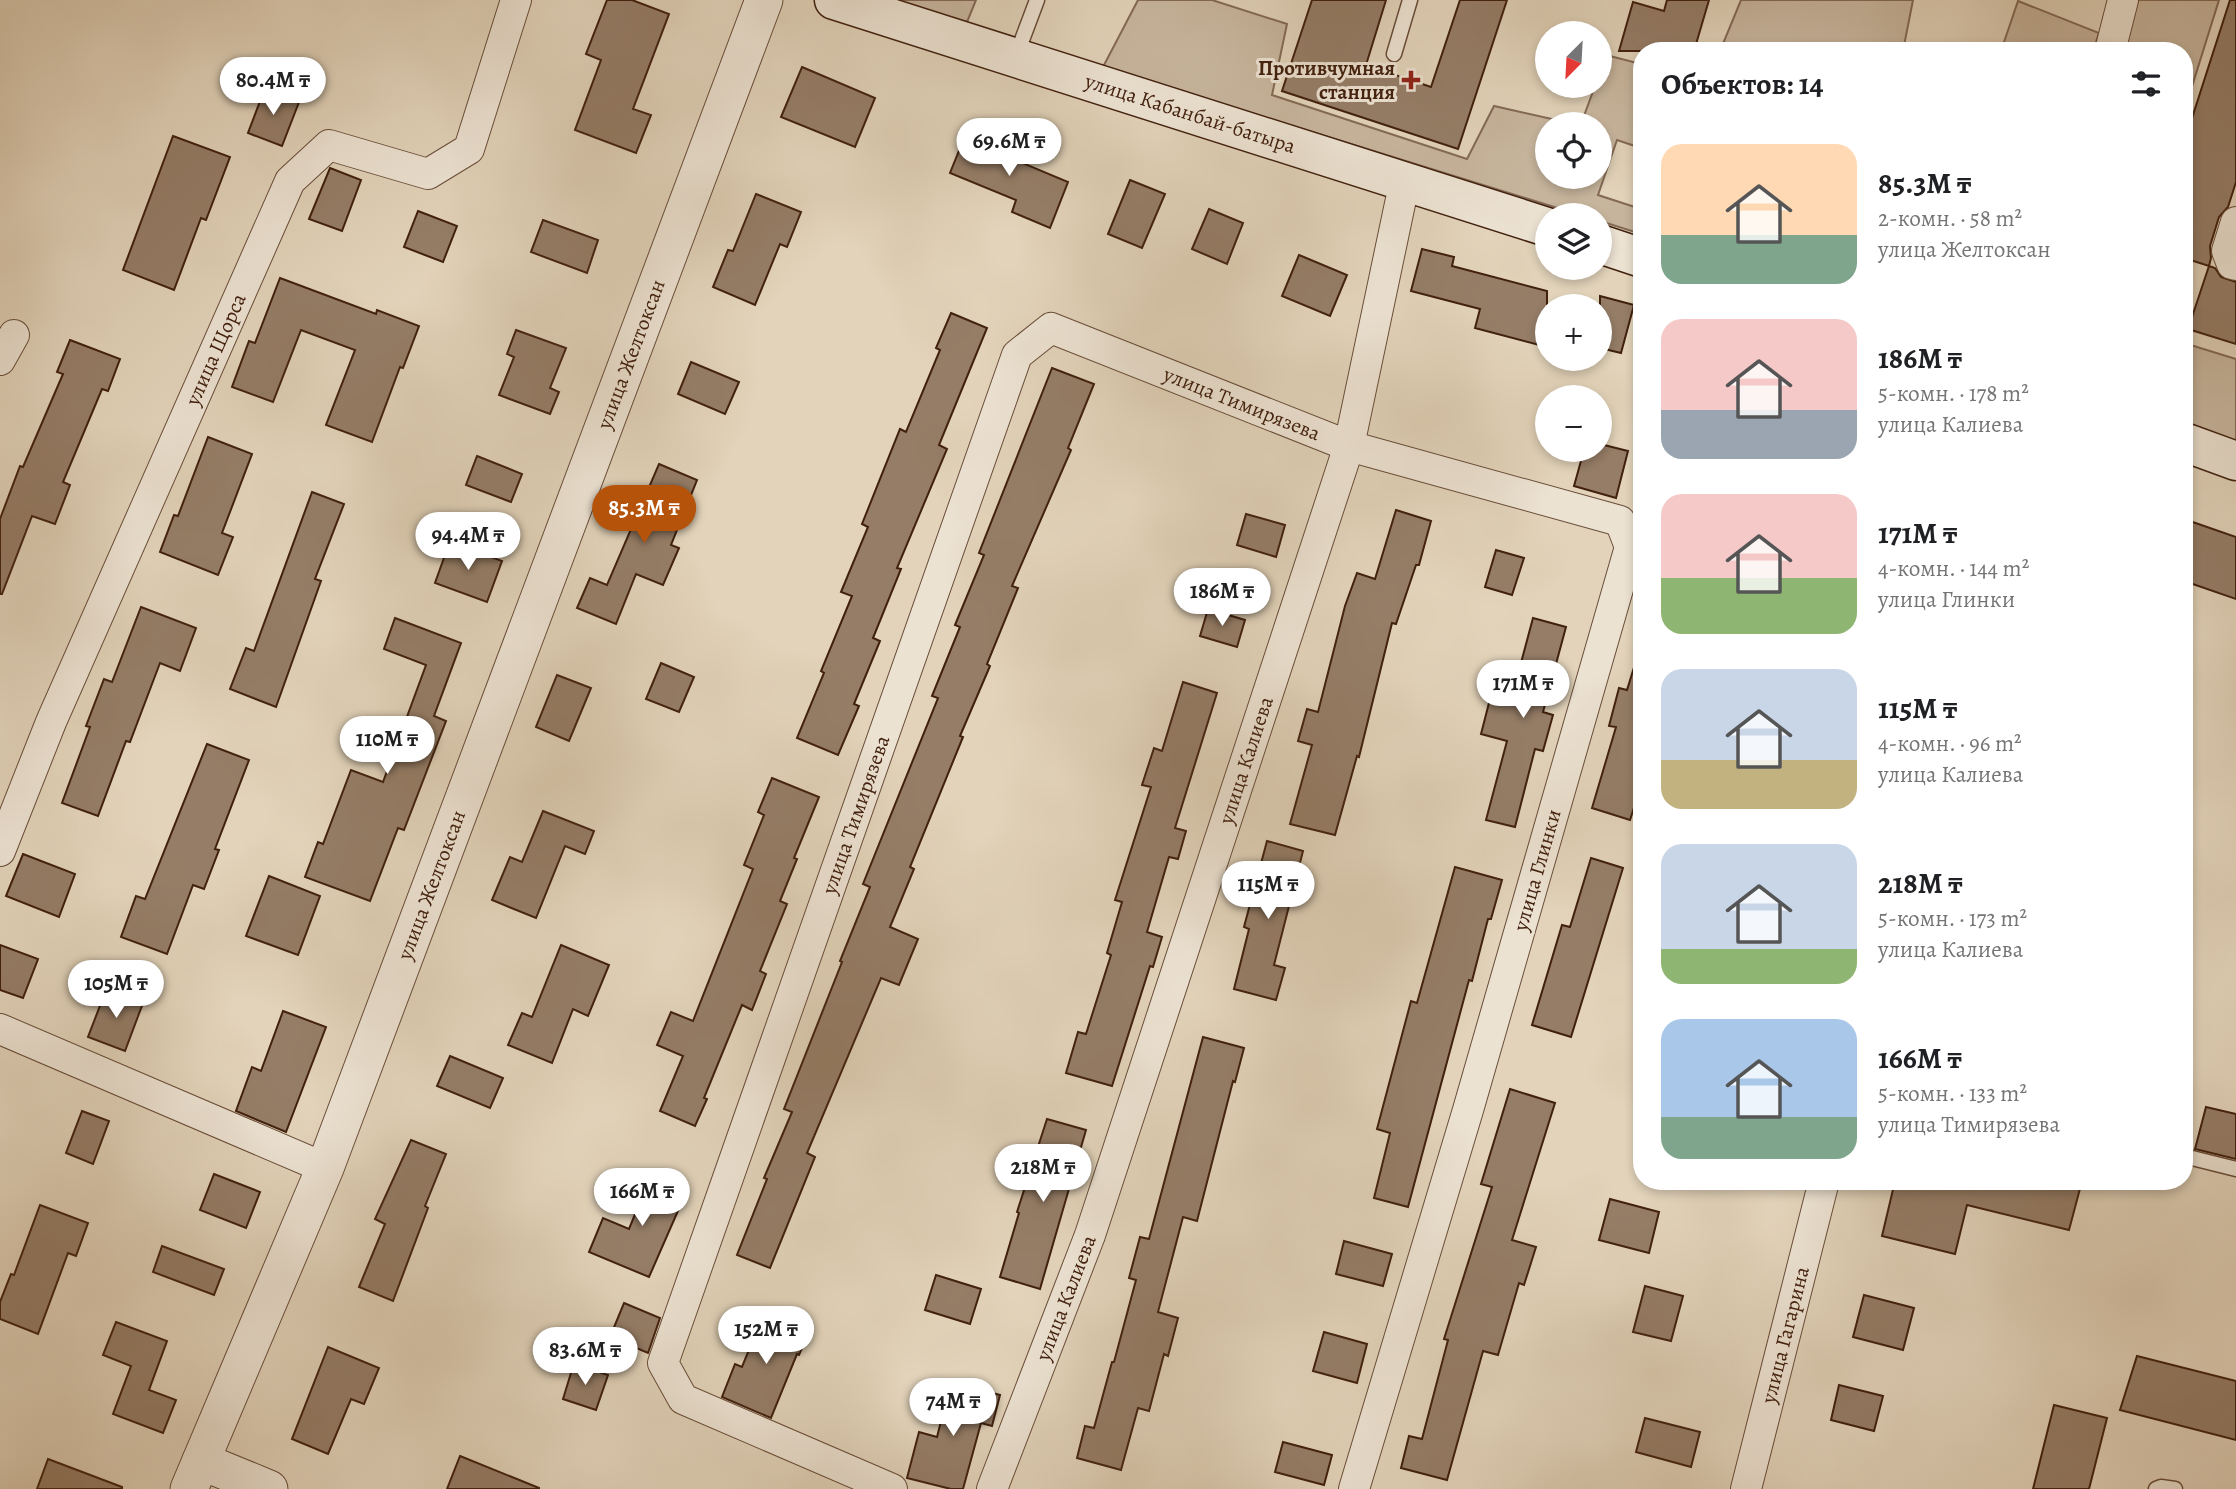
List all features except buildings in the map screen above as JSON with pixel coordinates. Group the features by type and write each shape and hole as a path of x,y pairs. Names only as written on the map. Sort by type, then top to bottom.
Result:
{"main road":[{"name":"улица Кабанбай-батыра","path":"834,0 1535,223"},
{"path":"1612,248 1633,255"},
{"path":"2193,445 2236,461"}],"street":[{"name":"улица Щорса","path":"0,851 57,709 290,181 329,145 428,174 469,149 516,0"},
{"name":"улица Желтоксан","path":"195,1475 325,1168 764,0"},
{"path":"2112,42 2123,0"},
{"name":"улица Калиева","path":"992,1489 1090,1235 1349,446 1405,180"},
{"path":"2236,222 2227,251 2232,264 2236,265"},
{"name":"улица Тимирязева","path":"892,1489 683,1399 663,1363 1017,355 1051,328 1349,446"},
{"name":"улица Глинки","path":"1349,446 1619,521 1630,547 1468,1110 1354,1489"},
{"path":"0,1030 325,1168"},
{"name":"улица Гагарина","path":"1746,1489 1823,1190"},
{"path":"195,1475 269,1489"}],"lane":[{"path":"1016,57 1037,0"},
{"path":"1394,54 1410,0"},
{"path":"2193,1158 2236,1169"},
{"path":"2156,1489 2175,1489"}],"shaded area":[{"path":"885,0 976,0 967,22"},
{"path":"1138,0 1212,0 1287,24 1272,95 1467,159 1494,106 1535,115 1535,189 1600,189 1598,195 1633,206 1633,231 1612,225 1612,203 1541,203 1103,67"},
{"path":"1741,0 1913,0 1905,42 1724,42"},
{"path":"2132,0 2219,0 2193,83 2193,42 2121,42"},
{"path":"2018,1 2099,33 2096,42 2004,42"},
{"path":"1612,57 1633,62 1633,145 1617,140 1612,154 1612,112 1585,112 1591,98 1612,98"},
{"path":"2193,346 2236,359 2236,450 2193,434"}],"place":[{"name":"Противчумная станция","path":"1411,80"}]}
